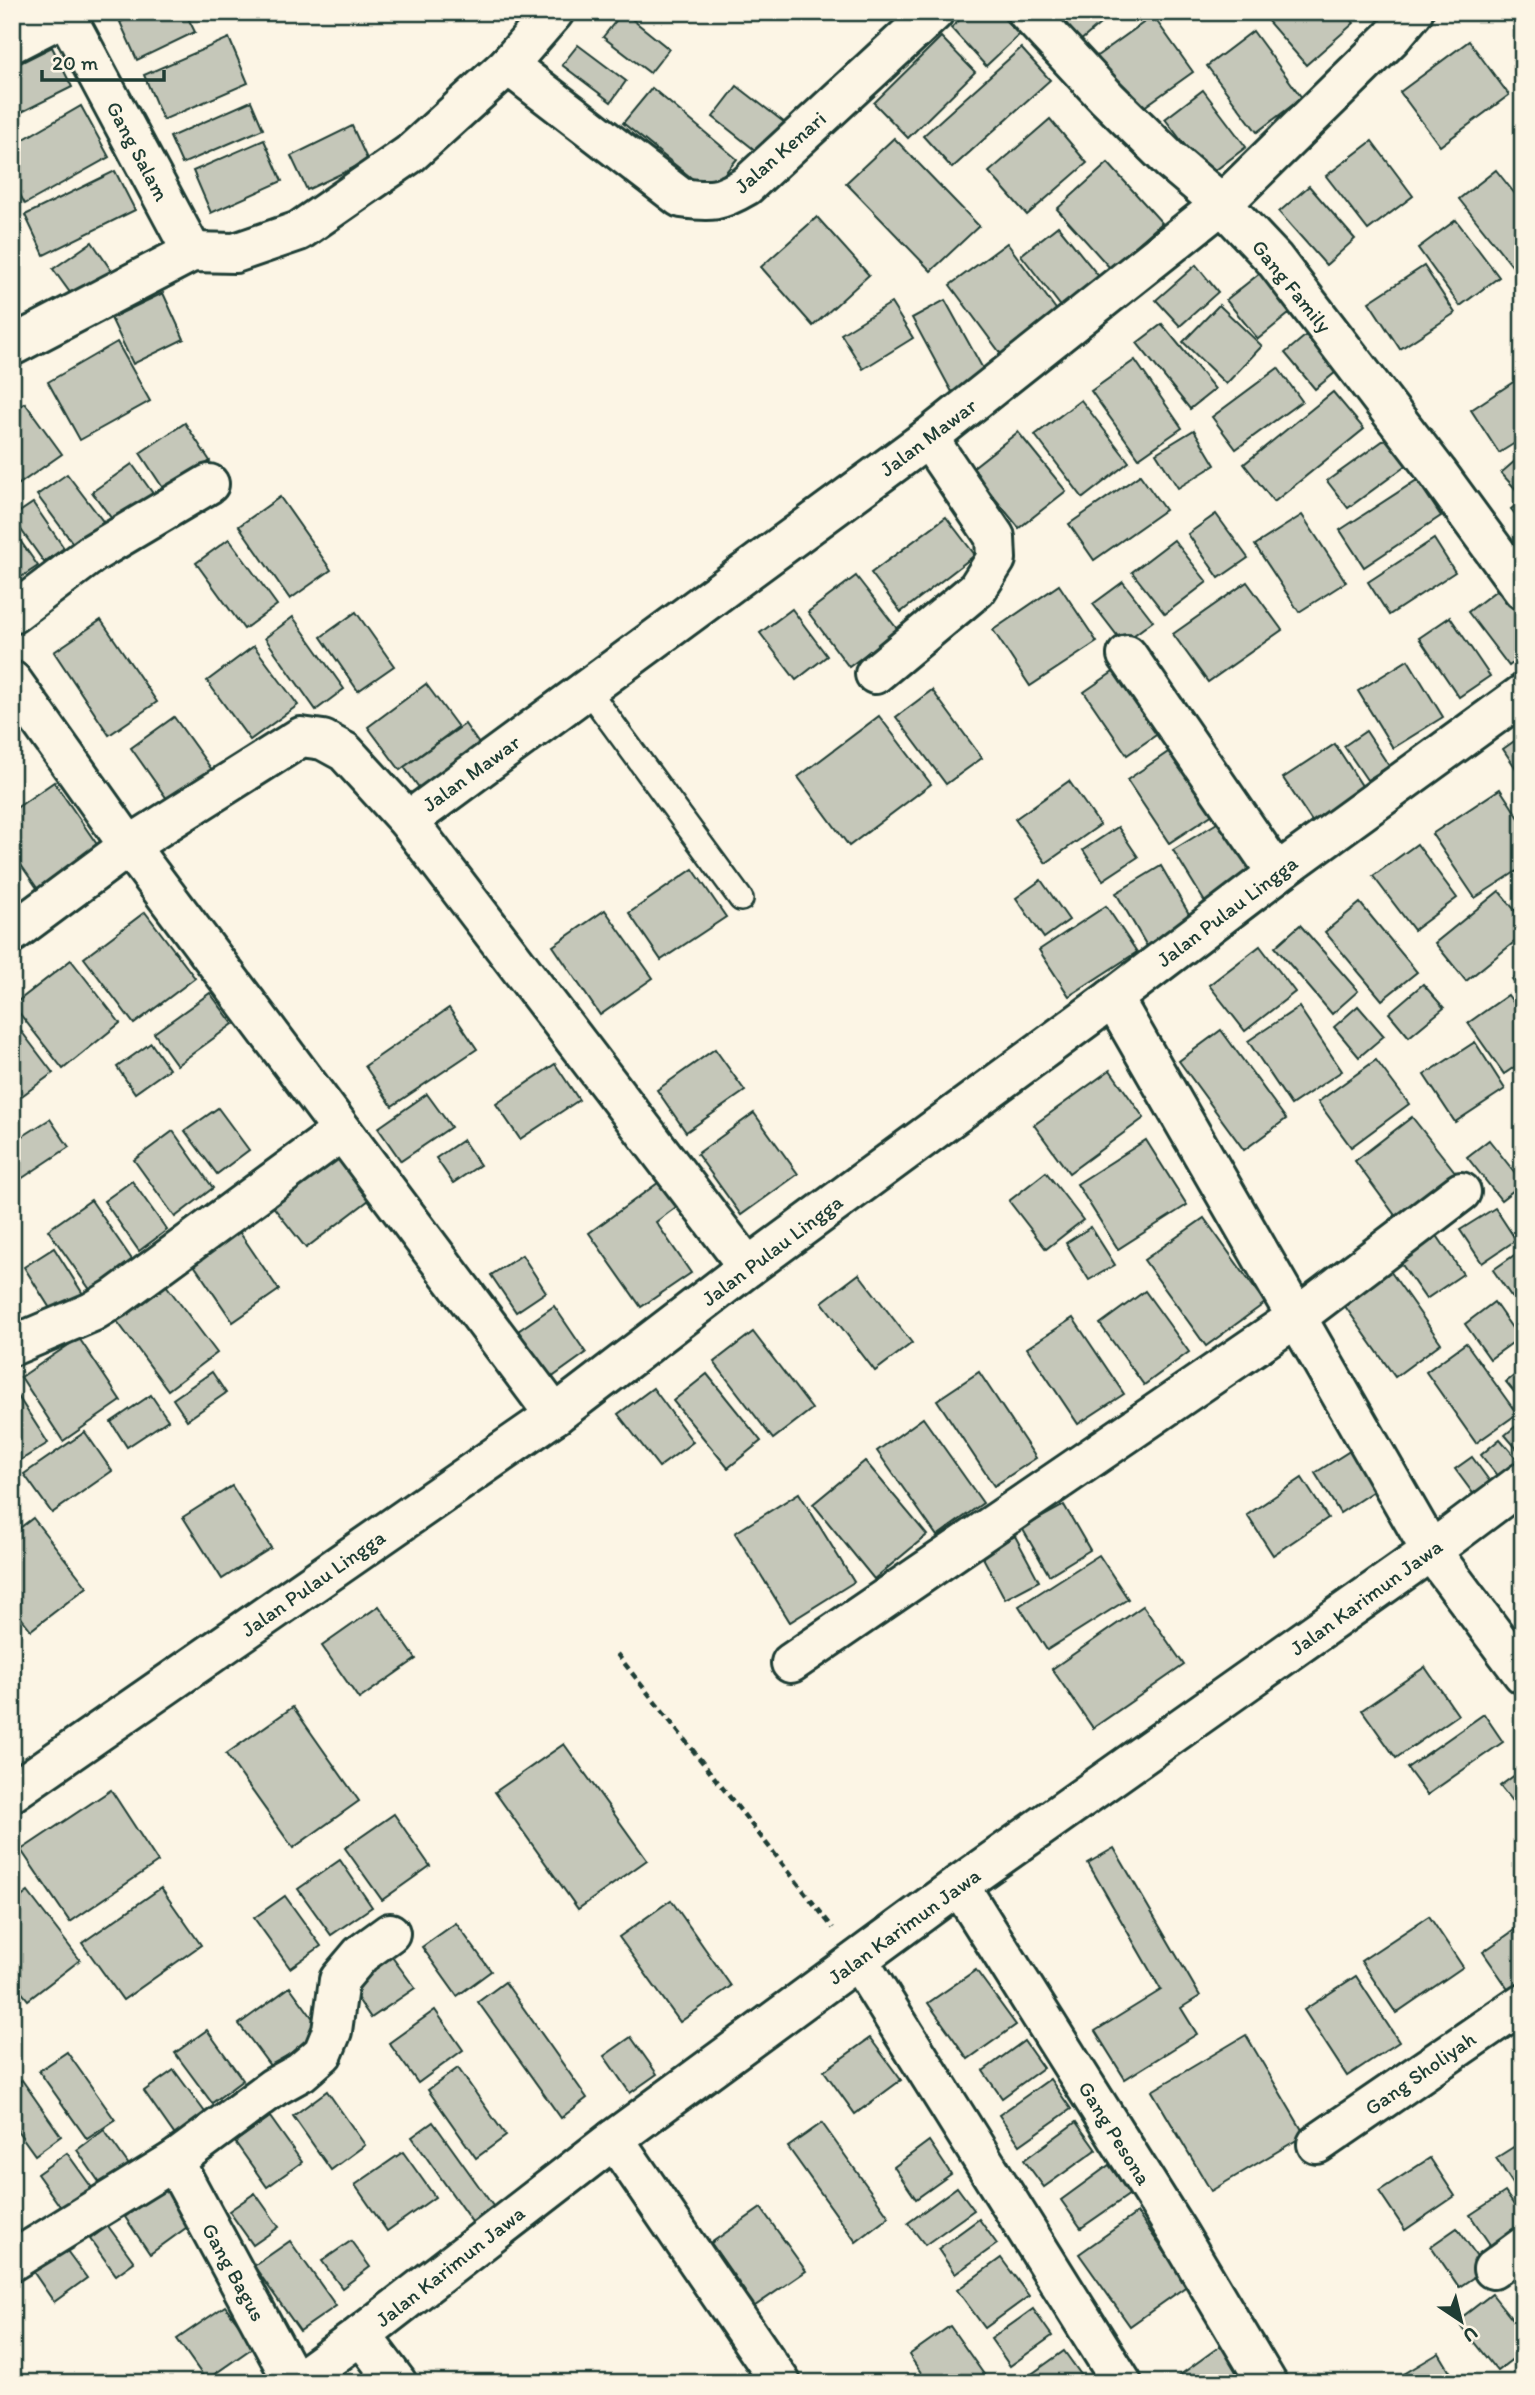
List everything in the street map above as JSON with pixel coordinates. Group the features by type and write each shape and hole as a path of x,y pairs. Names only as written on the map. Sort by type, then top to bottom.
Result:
{"street":[{"path":"12,346 192,252 235,253 299,231 410,154 508,65 555,12"},
{"name":"Jalan Kenari","path":"508,65 681,198 703,201 724,199 746,186 934,12"},
{"name":"Gang Family","path":"1027,12 1107,98 1171,161 1222,204 1274,259 1437,472 1523,590"},
{"name":"Jalan Mawar","path":"408,821 928,438 1222,204 1391,38 1413,12"},
{"path":"12,43 65,14"},
{"name":"Gang Salam","path":"65,14 192,252"},
{"path":"875,674 977,589 996,559 995,537 928,438"},
{"path":"12,614 93,553 209,484"},
{"path":"1127,655 1277,873"},
{"path":"12,681 129,846 555,1415"},
{"name":"Jalan Pulau Lingga","path":"12,1792 555,1415 748,1267 1113,998 1277,873 1523,694"},
{"path":"12,933 129,846 301,737 323,740 345,752 408,821 748,1267"},
{"path":"1113,998 1431,1551 1523,1674"},
{"path":"12,1346 115,1298 342,1131"},
{"path":"791,1663 1297,1317 1461,1192"},
{"name":"Jalan Karimun Jawa","path":"295,2383 614,2139 960,1885 1431,1551 1523,1482"},
{"name":"Gang Pesona","path":"960,1885 1180,2235 1267,2383"},
{"path":"12,2261 174,2161 274,2087 301,2072 323,2053 332,2031 339,1980 360,1954 390,1933"},
{"path":"858,1960 1122,2383"},
{"name":"Gang Sholiyah","path":"1317,2144 1523,2003"},
{"path":"614,2139 781,2383"},
{"name":"Gang Bagus","path":"174,2161 295,2383"},
{"path":"1493,2269 1523,2246"},
{"path":"361,2335 397,2383"}],"lane":[{"path":"587,689 741,899"}],"path":[{"path":"617,1654 858,1960"}],"building":[{"path":"140,12 185,12 195,32 137,60 120,22"},
{"path":"623,12 669,49 650,73 603,37"},
{"path":"968,12 998,12 1019,35 986,66 951,28"},
{"path":"1042,12 1114,12 1072,48"},
{"path":"1260,12 1345,12 1354,23 1306,65"},
{"path":"1153,16 1193,72 1137,112 1097,56"},
{"path":"1253,31 1302,98 1257,132 1207,66"},
{"path":"941,37 975,72 908,138 874,103"},
{"path":"229,38 248,83 163,120 144,75"},
{"path":"1469,41 1509,95 1440,146 1400,92"},
{"path":"578,45 626,81 611,102 562,65"},
{"path":"52,47 72,87 12,117 12,67"},
{"path":"1021,48 1050,80 952,168 923,136"},
{"path":"737,86 785,123 760,154 713,117"},
{"path":"652,88 737,159 709,192 623,123"},
{"path":"1203,90 1246,147 1208,176 1165,119"},
{"path":"251,101 263,129 182,164 170,137"},
{"path":"81,106 109,157 25,204 12,180 12,146"},
{"path":"1050,119 1087,163 1027,215 989,172"},
{"path":"352,126 368,161 307,190 291,156"},
{"path":"894,138 979,226 931,271 846,183"},
{"path":"264,140 282,181 211,213 193,171"},
{"path":"1372,141 1413,196 1368,230 1326,176"},
{"path":"1108,163 1162,223 1110,268 1057,209"},
{"path":"1496,170 1523,204 1523,267 1517,272 1459,199"},
{"path":"115,171 135,210 44,255 25,215"},
{"path":"1309,186 1355,239 1326,265 1279,212"},
{"path":"817,217 869,275 813,326 761,267"},
{"path":"1456,220 1499,277 1460,306 1418,248"},
{"path":"1058,226 1101,279 1063,309 1021,255"},
{"path":"92,242 117,279 79,305 53,269"},
{"path":"1007,243 1061,316 1004,358 950,285"},
{"path":"1196,265 1218,292 1180,326 1156,300"},
{"path":"1269,266 1300,305 1258,339 1226,300"},
{"path":"1424,266 1455,313 1400,349 1369,302"},
{"path":"163,293 184,339 133,364 111,318"},
{"path":"945,300 987,376 953,394 912,318"},
{"path":"891,303 913,338 863,369 841,334"},
{"path":"1219,305 1262,346 1226,384 1183,342"},
{"path":"1162,324 1215,389 1190,409 1137,343"},
{"path":"1317,326 1347,363 1315,389 1285,353"},
{"path":"117,342 150,401 80,440 48,382"},
{"path":"1135,360 1182,428 1139,458 1091,391"},
{"path":"1278,368 1302,401 1236,449 1212,417"},
{"path":"1518,379 1523,387 1523,438 1499,453 1471,410"},
{"path":"1333,392 1364,429 1274,502 1244,464"},
{"path":"1081,400 1129,462 1083,498 1035,435"},
{"path":"25,403 62,454 12,489 12,412"},
{"path":"185,423 210,461 165,491 140,453"},
{"path":"1194,430 1215,465 1178,488 1156,453"},
{"path":"1018,432 1066,491 1019,528 971,469"},
{"path":"1391,435 1411,462 1348,508 1327,481"},
{"path":"1523,454 1523,494 1521,495 1501,473"},
{"path":"132,464 159,502 120,530 92,492"},
{"path":"67,474 105,524 75,546 37,495"},
{"path":"1140,475 1165,510 1094,560 1069,524"},
{"path":"1417,480 1441,516 1364,567 1340,530"},
{"path":"280,497 331,570 290,599 239,526"},
{"path":"1523,500 1523,524 1511,509"},
{"path":"33,503 64,548 44,562 12,517"},
{"path":"1216,514 1248,558 1219,578 1188,534"},
{"path":"1302,515 1346,582 1299,612 1255,545"},
{"path":"946,517 975,555 901,612 871,573"},
{"path":"12,529 38,566 12,583"},
{"path":"229,539 277,605 244,629 196,563"},
{"path":"1434,539 1455,572 1389,615 1368,582"},
{"path":"1174,540 1207,582 1165,614 1132,572"},
{"path":"856,576 898,630 849,667 808,612"},
{"path":"1123,582 1153,621 1123,643 1093,604"},
{"path":"1247,582 1282,630 1208,682 1173,634"},
{"path":"1059,585 1097,642 1030,686 993,630"},
{"path":"1502,586 1523,614 1523,655 1509,666 1468,612"},
{"path":"792,609 827,656 796,680 760,633"},
{"path":"356,612 394,666 358,691 321,637"},
{"path":"293,617 344,689 316,710 265,638"},
{"path":"1450,617 1490,676 1459,697 1419,638"},
{"path":"101,620 157,702 109,735 54,652"},
{"path":"254,646 298,705 250,740 207,681"},
{"path":"1408,660 1443,717 1393,748 1358,691"},
{"path":"1119,668 1162,731 1127,755 1084,692"},
{"path":"426,684 458,727 400,770 368,727"},
{"path":"932,690 982,758 946,784 896,717"},
{"path":"879,716 931,784 849,846 798,777"},
{"path":"174,717 220,781 177,813 131,748"},
{"path":"465,724 486,754 426,797 404,767"},
{"path":"1366,731 1389,766 1367,780 1344,746"},
{"path":"1523,735 1523,779 1503,749"},
{"path":"1180,744 1222,808 1169,843 1127,780"},
{"path":"1335,744 1366,792 1315,826 1283,778"},
{"path":"1069,781 1100,825 1046,863 1015,819"},
{"path":"54,782 105,856 44,898 12,852 12,811"},
{"path":"1500,789 1523,824 1523,867 1475,898 1432,834"},
{"path":"1227,817 1262,874 1208,907 1173,850"},
{"path":"1118,827 1138,857 1103,880 1083,850"},
{"path":"1417,844 1457,898 1414,930 1373,876"},
{"path":"1161,866 1196,926 1151,953 1116,893"},
{"path":"693,869 726,917 661,960 629,913"},
{"path":"1041,880 1069,920 1044,938 1016,898"},
{"path":"1499,891 1523,920 1523,935 1466,981 1435,943"},
{"path":"1360,903 1417,972 1382,1000 1325,932"},
{"path":"1106,906 1137,952 1069,996 1039,950"},
{"path":"605,910 653,978 600,1015 553,946"},
{"path":"145,912 195,978 134,1024 84,958"},
{"path":"1300,925 1358,991 1332,1014 1275,947"},
{"path":"1260,946 1295,992 1245,1031 1209,985"},
{"path":"71,960 120,1023 63,1069 13,1005"},
{"path":"1523,971 1523,994 1512,979"},
{"path":"1423,984 1444,1008 1409,1037 1389,1013"},
{"path":"210,993 233,1024 177,1065 154,1033"},
{"path":"1508,995 1523,1016 1523,1061 1504,1074 1468,1023"},
{"path":"1358,1006 1384,1036 1359,1057 1334,1027"},
{"path":"1299,1007 1342,1071 1291,1105 1248,1041"},
{"path":"449,1008 477,1049 392,1106 365,1066"},
{"path":"12,1019 53,1073 12,1103"},
{"path":"1221,1030 1286,1119 1244,1150 1179,1061"},
{"path":"1475,1042 1505,1089 1455,1122 1424,1075"},
{"path":"151,1043 169,1069 135,1093 117,1067"},
{"path":"715,1049 745,1091 686,1132 657,1090"},
{"path":"1376,1060 1409,1104 1351,1147 1318,1102"},
{"path":"555,1064 579,1100 520,1139 496,1104"},
{"path":"1110,1070 1144,1118 1069,1173 1034,1125"},
{"path":"427,1094 451,1127 401,1161 378,1128"},
{"path":"218,1108 249,1150 217,1174 185,1131"},
{"path":"754,1113 798,1174 741,1215 697,1154"},
{"path":"1412,1117 1456,1173 1397,1218 1355,1161"},
{"path":"50,1119 69,1147 12,1185 12,1143"},
{"path":"173,1131 213,1188 175,1217 134,1160"},
{"path":"463,1140 480,1165 453,1183 436,1158"},
{"path":"1146,1140 1187,1205 1118,1249 1077,1184"},
{"path":"1489,1140 1523,1183 1501,1200 1467,1157"},
{"path":"335,1155 369,1200 306,1248 271,1204"},
{"path":"1046,1172 1083,1220 1046,1249 1009,1201"},
{"path":"669,1175 687,1199 656,1222 691,1273 641,1307 589,1233"},
{"path":"132,1181 167,1230 139,1251 104,1201"},
{"path":"91,1200 133,1261 91,1291 48,1230"},
{"path":"1495,1208 1516,1240 1482,1263 1460,1230"},
{"path":"1204,1218 1265,1303 1206,1346 1144,1260"},
{"path":"1091,1227 1115,1265 1089,1280 1066,1243"},
{"path":"238,1230 279,1290 233,1322 192,1262"},
{"path":"1436,1234 1463,1274 1426,1299 1398,1259"},
{"path":"54,1248 88,1302 58,1321 24,1267"},
{"path":"1523,1249 1523,1307 1520,1309 1493,1270"},
{"path":"522,1255 546,1292 516,1312 491,1275"},
{"path":"1388,1268 1441,1343 1395,1377 1342,1302"},
{"path":"859,1274 912,1343 875,1371 822,1302"},
{"path":"160,1277 217,1353 168,1390 111,1313"},
{"path":"1145,1291 1189,1352 1144,1385 1100,1324"},
{"path":"1494,1302 1519,1338 1490,1359 1465,1324"},
{"path":"554,1306 586,1353 551,1378 518,1331"},
{"path":"1073,1318 1124,1394 1078,1424 1027,1348"},
{"path":"753,1332 812,1409 773,1439 714,1362"},
{"path":"79,1338 121,1401 63,1441 21,1377"},
{"path":"1466,1343 1517,1414 1476,1443 1426,1372"},
{"path":"1523,1369 1523,1403 1506,1382"},
{"path":"212,1372 226,1393 187,1420 173,1399"},
{"path":"979,1372 1036,1458 994,1486 937,1400"},
{"path":"707,1374 761,1441 728,1468 673,1401"},
{"path":"12,1387 48,1443 16,1463 12,1456"},
{"path":"653,1388 693,1442 659,1467 618,1414"},
{"path":"151,1395 168,1420 127,1447 111,1422"},
{"path":"923,1418 983,1503 937,1536 877,1451"},
{"path":"1523,1420 1523,1456 1505,1435"},
{"path":"85,1432 112,1471 52,1513 24,1474"},
{"path":"1500,1439 1519,1461 1499,1478 1481,1455"},
{"path":"1353,1449 1378,1488 1340,1513 1315,1473"},
{"path":"1472,1457 1491,1483 1475,1496 1455,1469"},
{"path":"865,1461 927,1535 874,1579 813,1504"},
{"path":"1302,1478 1328,1518 1273,1555 1247,1515"},
{"path":"232,1486 271,1548 222,1579 183,1517"},
{"path":"799,1493 854,1582 790,1622 735,1533"},
{"path":"1064,1505 1090,1550 1049,1575 1022,1528"},
{"path":"33,1518 87,1587 31,1630 12,1606 12,1534"},
{"path":"1015,1536 1039,1581 1005,1599 981,1554"},
{"path":"1099,1555 1128,1599 1047,1650 1019,1606"},
{"path":"379,1606 416,1659 359,1699 322,1646"},
{"path":"1143,1606 1184,1665 1093,1728 1052,1669"},
{"path":"1425,1667 1458,1715 1396,1758 1362,1710"},
{"path":"293,1707 359,1801 293,1848 226,1754"},
{"path":"1484,1714 1503,1742 1427,1795 1407,1768"},
{"path":"12,1717 21,1729 12,1735"},
{"path":"564,1744 647,1860 578,1909 495,1792"},
{"path":"1523,1769 1523,1815 1500,1786"},
{"path":"111,1790 158,1862 70,1922 21,1850"},
{"path":"394,1814 430,1866 382,1900 345,1848"},
{"path":"1114,1848 1200,1996 1181,2008 1197,2034 1125,2079 1095,2031 1161,1990 1088,1863"},
{"path":"340,1860 372,1907 331,1935 298,1889"},
{"path":"161,1888 201,1945 123,2000 82,1943"},
{"path":"28,1892 80,1960 28,2000 12,1980 12,1904"},
{"path":"285,1896 321,1946 290,1968 254,1918"},
{"path":"671,1900 731,1986 680,2022 619,1937"},
{"path":"1429,1916 1463,1967 1396,2013 1361,1961"},
{"path":"456,1923 491,1971 457,1996 422,1947"},
{"path":"1523,1924 1523,1999 1518,2003 1483,1952"},
{"path":"389,1953 415,1988 371,2018 347,1983"},
{"path":"976,1970 1016,2025 968,2059 928,2003"},
{"path":"1356,1976 1399,2042 1347,2076 1304,2010"},
{"path":"505,1982 587,2098 561,2118 478,2002"},
{"path":"290,1987 322,2031 271,2067 239,2024"},
{"path":"435,2010 463,2050 418,2083 389,2043"},
{"path":"207,2030 243,2080 212,2103 175,2053"},
{"path":"1246,2035 1305,2135 1211,2191 1152,2091"},
{"path":"631,2037 657,2074 630,2093 604,2056"},
{"path":"870,2038 901,2080 855,2114 824,2071"},
{"path":"1024,2041 1043,2068 1002,2098 983,2071"},
{"path":"67,2052 115,2120 87,2139 39,2071"},
{"path":"458,2068 506,2136 476,2158 428,2090"},
{"path":"174,2070 210,2119 179,2141 144,2091"},
{"path":"1050,2079 1071,2109 1020,2145 999,2115"},
{"path":"22,2080 61,2136 35,2155 12,2123 12,2087"},
{"path":"327,2091 365,2145 331,2170 293,2116"},
{"path":"270,2117 302,2162 267,2187 235,2142"},
{"path":"433,2122 493,2206 472,2222 412,2137"},
{"path":"1076,2122 1096,2150 1044,2187 1024,2160"},
{"path":"822,2123 889,2217 856,2242 788,2147"},
{"path":"104,2130 134,2172 106,2192 77,2150"},
{"path":"929,2141 951,2174 916,2199 894,2167"},
{"path":"1523,2141 1523,2199 1496,2158"},
{"path":"403,2152 435,2197 387,2231 355,2185"},
{"path":"67,2153 100,2199 70,2220 37,2174"},
{"path":"1430,2158 1455,2196 1405,2230 1379,2191"},
{"path":"1109,2165 1130,2194 1081,2228 1061,2200"},
{"path":"175,2181 201,2217 150,2254 125,2217"},
{"path":"957,2187 974,2210 925,2245 908,2223"},
{"path":"1505,2192 1523,2218 1523,2243 1499,2258 1470,2215"},
{"path":"255,2193 279,2227 253,2245 229,2211"},
{"path":"761,2208 806,2271 755,2306 711,2243"},
{"path":"1137,2213 1188,2285 1130,2326 1079,2254"},
{"path":"979,2219 997,2244 955,2274 938,2249"},
{"path":"108,2226 134,2262 116,2275 90,2239"},
{"path":"1457,2228 1486,2269 1459,2287 1431,2246"},
{"path":"290,2241 336,2306 300,2331 254,2266"},
{"path":"351,2241 370,2267 342,2288 322,2261"},
{"path":"62,2244 87,2278 54,2302 30,2267"},
{"path":"1001,2258 1029,2296 985,2328 957,2290"},
{"path":"1492,2294 1523,2333 1523,2351 1497,2371 1457,2321"},
{"path":"225,2306 255,2346 206,2380 177,2339"},
{"path":"1033,2309 1052,2336 1010,2366 991,2339"},
{"path":"950,2326 990,2383 928,2383 909,2355"},
{"path":"1227,2341 1247,2383 1169,2383"},
{"path":"1064,2351 1087,2383 1029,2383 1026,2378"},
{"path":"1439,2353 1457,2383 1389,2383"}]}
